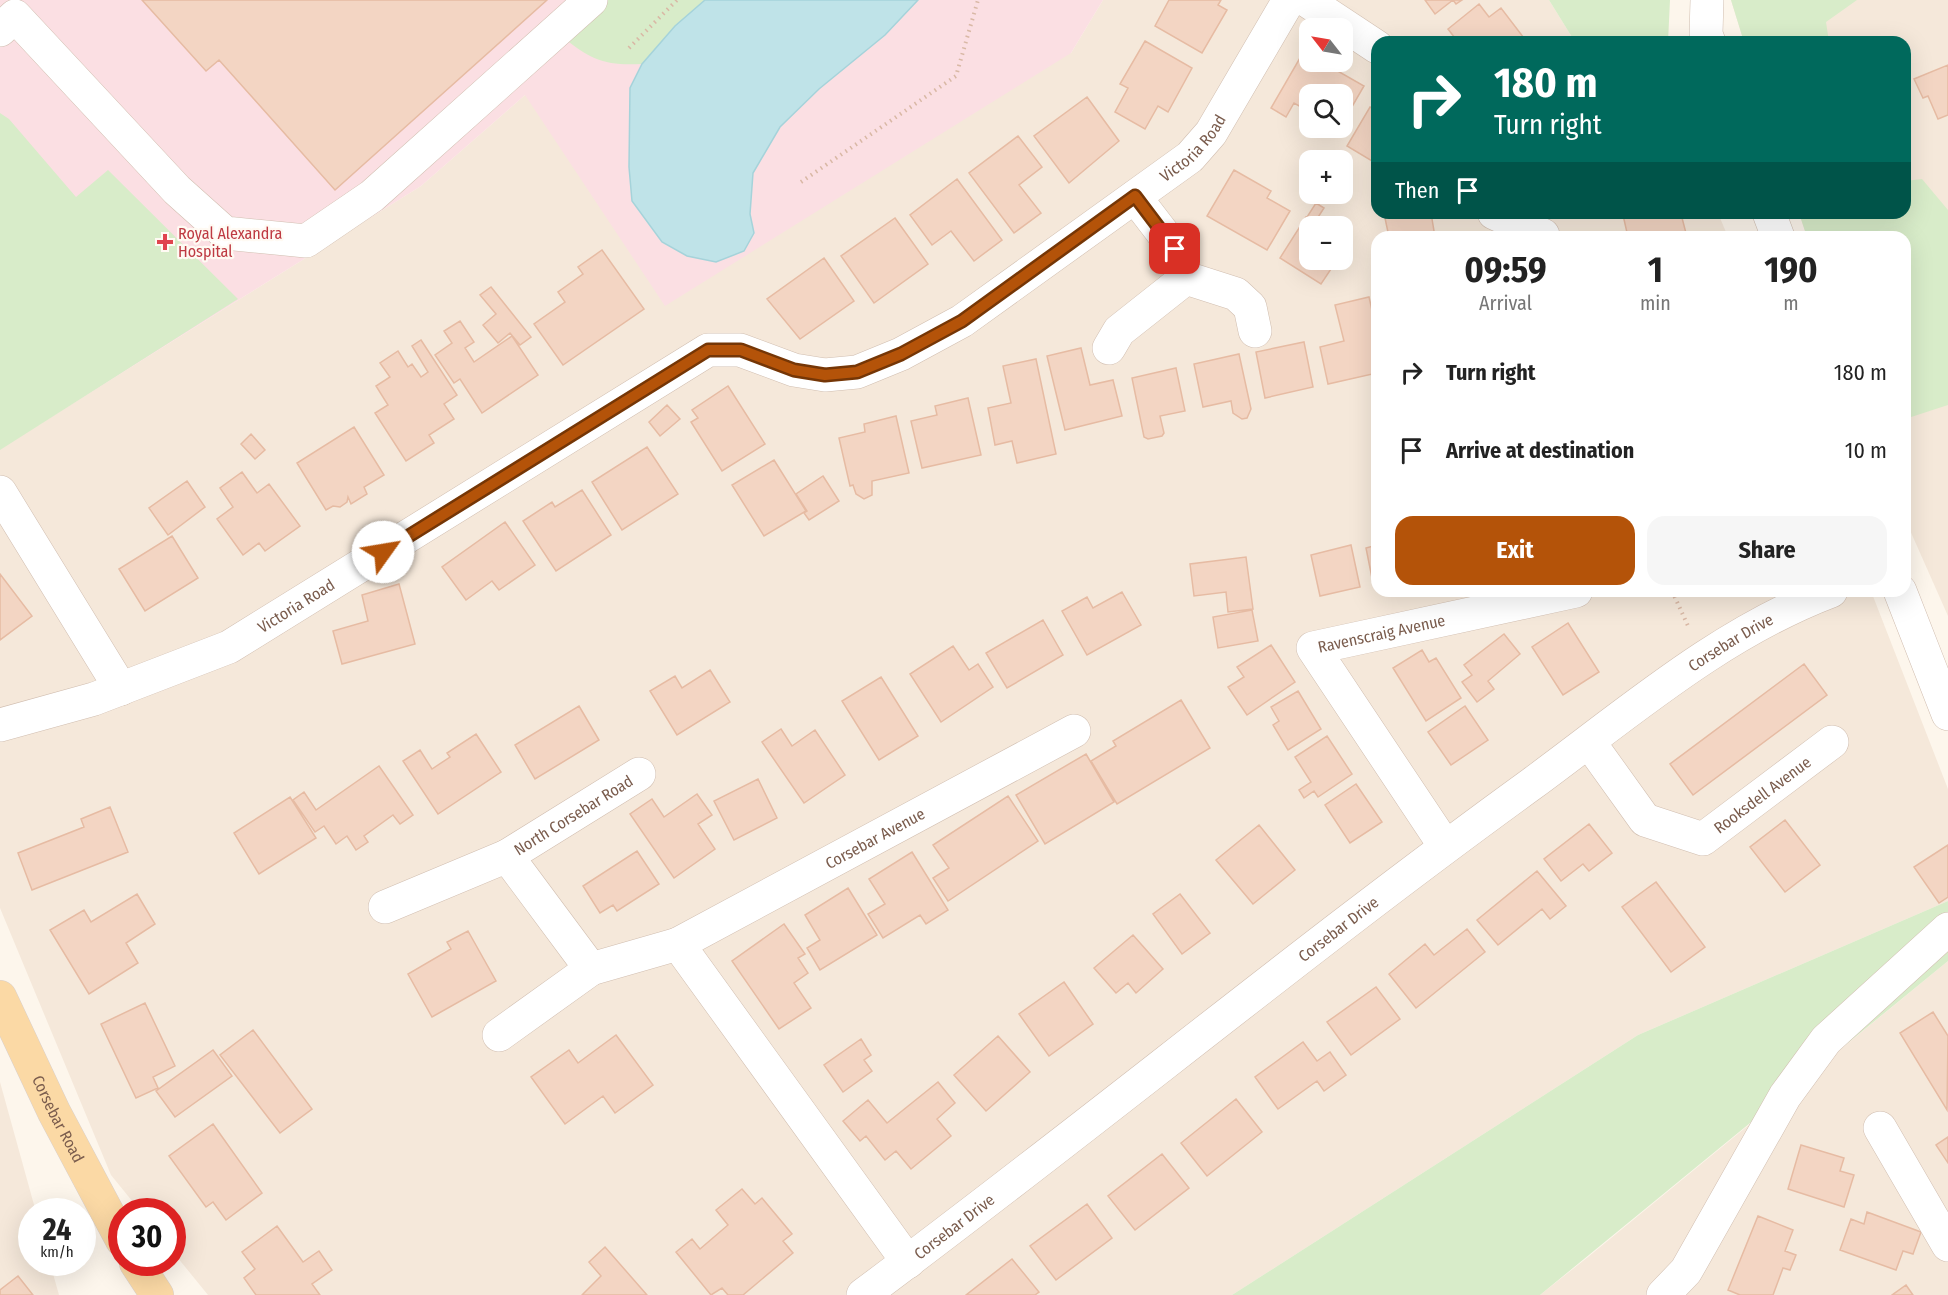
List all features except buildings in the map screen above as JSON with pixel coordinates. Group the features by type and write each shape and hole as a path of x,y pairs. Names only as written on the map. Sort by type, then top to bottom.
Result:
{"main road":[{"name":"Corsebar Road","path":"0,997 54,1112 108,1214"},
{"path":"145,1276 157,1295"}],"street":[{"path":"16,15 177,190 225,233 306,241 372,196 591,0"},
{"name":"Victoria Road","path":"0,725 121,689 229,647 708,350 741,350 794,370 825,375 857,372 901,354 962,321 1190,157 1211,133 1289,0"},
{"path":"1306,0 1371,43"},
{"path":"1707,0 1707,36"},
{"path":"1135,196 1175,249 1186,278"},
{"path":"1507,219 1534,231"},
{"path":"1186,278 1236,294 1250,307 1255,331"},
{"path":"1109,348 1119,331 1186,278"},
{"path":"0,492 121,689"},
{"name":"Ravenscraig Avenue","path":"1445,846 1312,648 1548,597"},
{"name":"Corsebar Drive","path":"863,1295 1445,846 1703,658 1803,601 1814,597"},
{"path":"1902,597 1948,714"},
{"name":"Corsebar Avenue","path":"499,1035 591,969 678,944 1074,731"},
{"name":"Rooksdell Avenue","path":"1589,742 1645,820 1703,839 1833,742"},
{"name":"North Corsebar Road","path":"385,907 507,856 639,774"},
{"name":"North Corsebar Road","path":"507,856 591,969"},
{"path":"1664,1295 1686,1271 1785,1096 1826,1040 1948,929"},
{"path":"678,944 908,1262"},
{"path":"1880,1128 1948,1245"}],"path":[{"path":"629,48 677,0"},
{"path":"801,182 956,76 978,0"},
{"path":"1675,597 1703,658"}],"shaded area":[{"name":"Royal Alexandra Hospital","path":"0,0 1103,0 1071,53 665,306 525,95 421,186 0,449"},
{"path":"1103,0 1549,0 1571,36 1371,36 1371,219 1720,219 1726,231 1371,231 1371,597 1873,597 1948,789 1948,901 1638,1035 1232,1295 208,1295 186,1268 186,1198 130,1198 111,1175 0,908 0,449 421,186 525,95 1071,53"},
{"path":"1731,0 1948,0 1948,616 1911,533 1911,231 1805,231 1801,219 1911,219 1911,36 1742,36"},
{"path":"1948,961 1948,1295 1540,1295 1588,1257"},
{"path":"0,1082 32,1198 18,1198 18,1276 54,1276 59,1295 0,1295"}],"green space":[{"path":"605,0 705,0 675,26 642,64 618,64 590,56 563,37"},
{"path":"1549,0 1670,0 1668,36 1571,36"},
{"path":"1731,0 1857,0 1826,22 1828,36 1742,36"},
{"path":"0,113 9,119 76,197 108,170 238,299 0,450"},
{"path":"1922,179 1948,210 1948,405 1911,417 1911,231 1805,231 1801,219 1911,219 1911,180"},
{"path":"1948,901 1948,961 1540,1295 1232,1295 1638,1035"}],"water":[{"path":"705,0 918,0 885,35 819,89 780,127 753,173 750,214 754,233 744,251 716,262 687,256 662,242 632,201 629,167 630,88 642,64 675,26"}],"place":[{"name":"Royal Alexandra Hospital","path":"165,242"}],"route":[{"path":"383,552 708,350 741,350 794,370 825,375 857,372 901,354 962,321 1135,196 1175,249"}]}
